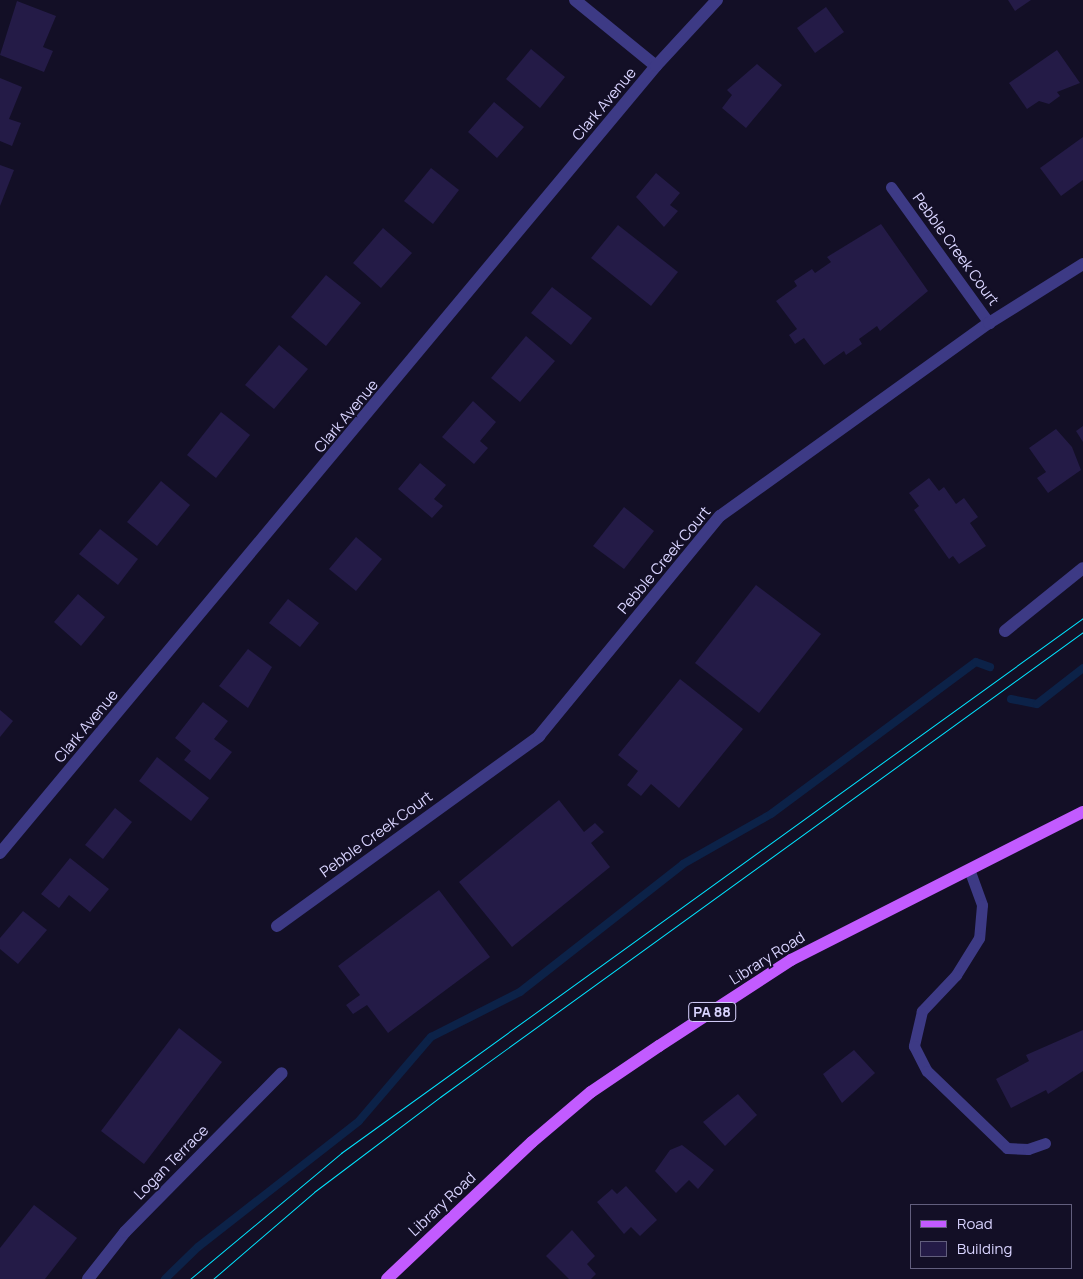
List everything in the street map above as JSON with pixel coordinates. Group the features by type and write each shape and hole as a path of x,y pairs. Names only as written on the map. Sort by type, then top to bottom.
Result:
{"main road":[{"name":"Library Road","path":"387,1279 591,1092 792,960 1083,812"}],"street":[{"path":"576,0 656,66"},
{"name":"Clark Avenue","path":"0,853 656,66 717,0"},
{"path":"989,324 1083,264"},
{"name":"Pebble Creek Court","path":"277,926 539,736 720,516 989,324"},
{"path":"1005,631 1083,568"},
{"name":"Logan Terrace","path":"88,1279 125,1232 282,1073"}],"lane":[{"name":"Pebble Creek Court","path":"891,187 989,324"},
{"path":"969,869 982,905 979,938 956,975 922,1011 914,1046 927,1071 1007,1148 1028,1149 1045,1143"}],"building":[{"path":"1008,0 1031,0 1015,11"},
{"path":"17,1 56,16 43,47 53,51 44,72 0,55"},
{"path":"826,7 844,32 815,53 797,28"},
{"path":"531,49 565,77 540,108 506,79"},
{"path":"1057,50 1080,83 1057,92 1060,96 1049,104 1039,101 1027,109 1009,83"},
{"path":"757,64 782,85 746,128 722,108 732,95 727,90"},
{"path":"0,78 22,87 9,119 21,123 12,146 0,141"},
{"path":"494,102 524,127 497,158 468,132"},
{"path":"1083,137 1083,180 1061,196 1040,168"},
{"path":"0,165 14,170 0,206"},
{"path":"431,168 459,190 433,224 404,201"},
{"path":"656,173 680,193 670,205 678,211 664,227 636,197"},
{"path":"881,224 928,291 880,331 877,326 859,339 862,344 846,355 844,351 824,365 804,338 795,344 789,335 797,329 776,301 797,286 794,281 812,269 815,273 831,262 827,257"},
{"path":"618,225 678,272 651,306 591,258"},
{"path":"383,228 412,253 381,288 353,263"},
{"path":"326,275 361,303 326,346 291,317"},
{"path":"552,287 592,318 571,345 531,313"},
{"path":"526,336 555,361 520,402 491,378"},
{"path":"279,345 308,369 274,409 245,385"},
{"path":"473,401 496,422 480,441 488,448 474,464 442,437"},
{"path":"221,412 250,435 216,478 187,455"},
{"path":"1083,426 1083,442 1076,431"},
{"path":"1056,429 1072,447 1081,470 1048,493 1037,478 1046,472 1029,448"},
{"path":"420,463 446,485 434,499 443,506 432,518 398,489"},
{"path":"929,478 939,491 944,487 956,504 964,498 978,517 970,523 986,546 959,564 953,556 949,559 914,510 919,506 909,493"},
{"path":"161,481 190,505 157,546 127,522"},
{"path":"624,507 654,531 624,569 593,546"},
{"path":"100,529 138,559 118,585 79,554"},
{"path":"356,537 382,559 356,591 329,569"},
{"path":"756,585 821,634 759,713 695,663"},
{"path":"78,594 105,617 81,646 54,622"},
{"path":"288,599 319,623 300,647 269,623"},
{"path":"248,649 272,667 248,708 219,686"},
{"path":"680,679 743,729 679,808 651,784 641,796 627,785 638,771 618,755"},
{"path":"203,702 228,721 214,739 232,752 210,780 184,760 191,751 175,738"},
{"path":"0,710 13,721 0,737"},
{"path":"157,757 209,798 191,821 139,781"},
{"path":"559,800 584,832 595,823 604,832 591,843 610,867 512,947 459,882"},
{"path":"115,808 132,822 103,859 85,845"},
{"path":"70,858 109,889 90,912 69,895 59,908 41,894"},
{"path":"439,890 490,957 388,1033 367,1005 353,1014 346,1005 360,995 338,966"},
{"path":"23,911 47,930 18,964 0,949 0,938"},
{"path":"179,1028 222,1062 144,1164 101,1131"},
{"path":"1083,1030 1083,1071 1048,1094 1046,1090 1011,1108 996,1079 1029,1061 1026,1055"},
{"path":"854,1050 875,1073 842,1103 823,1074"},
{"path":"738,1094 757,1115 725,1146 703,1122"},
{"path":"682,1145 714,1170 698,1189 689,1180 676,1193 655,1171 670,1150"},
{"path":"626,1186 657,1220 640,1236 631,1227 624,1234 597,1202 612,1189 617,1194"},
{"path":"34,1205 77,1238 45,1279 0,1279 0,1248"},
{"path":"572,1230 595,1256 587,1264 596,1274 591,1279 569,1279 546,1256"}],"waterway":[{"path":"165,1279 198,1247 359,1121 431,1037 520,992 683,864 771,814 976,662 990,667"},
{"path":"1011,699 1037,704 1083,668"}],"tram line":[{"path":"190,1279 341,1153 1083,618"},
{"path":"213,1279 314,1192 440,1097 1083,632"}]}
